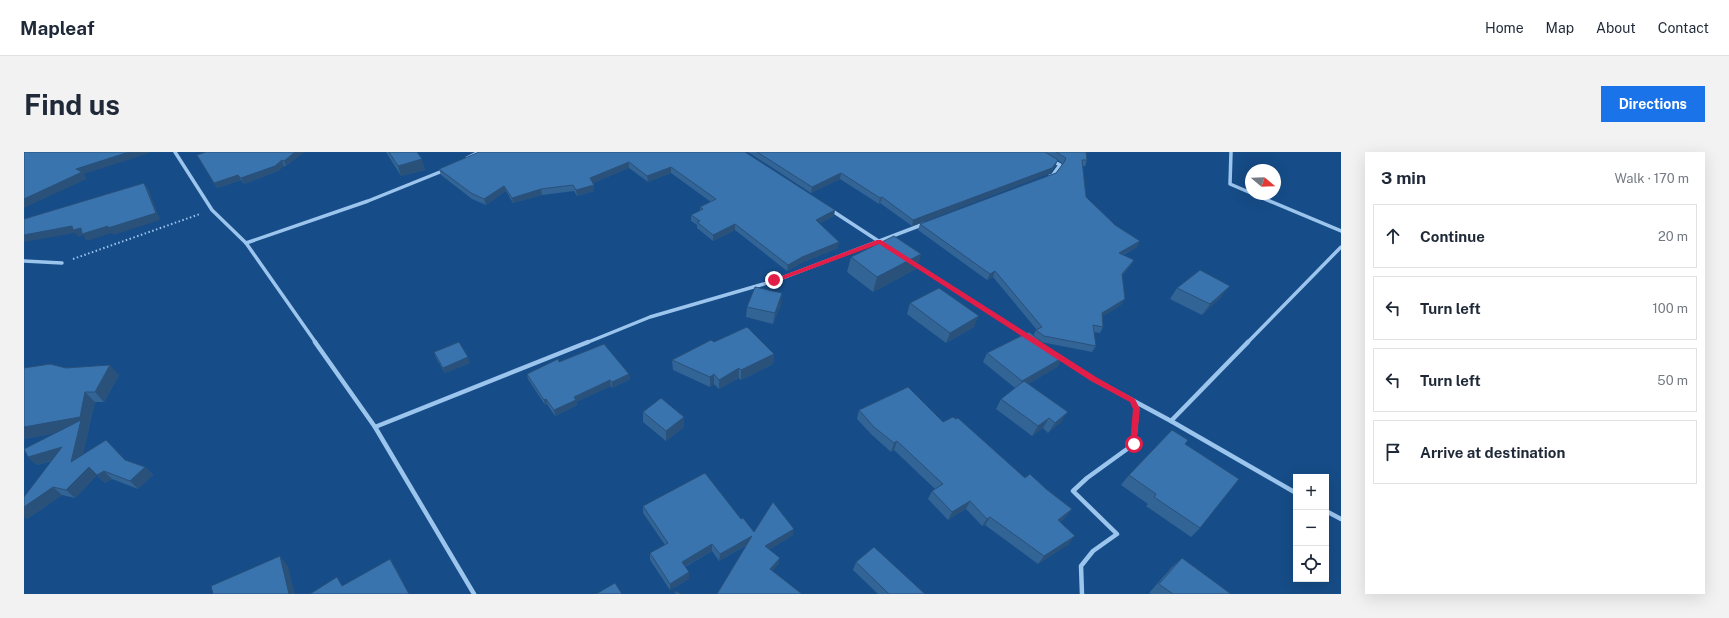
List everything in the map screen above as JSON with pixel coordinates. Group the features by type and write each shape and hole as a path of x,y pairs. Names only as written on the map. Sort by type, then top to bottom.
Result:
{"street":[{"path":"175,152 212,210 246,243 375,427 474,594"},
{"path":"462,160 479,152"},
{"path":"1231,152 1230,184 1245,191"},
{"path":"1045,178 1052,176 1060,164 1049,158"},
{"path":"246,243 375,198 450,167"},
{"path":"1266,200 1341,231"},
{"path":"827,207 886,246"},
{"path":"375,427 650,317 774,280 930,222"},
{"path":"1170,421 1341,247"},
{"path":"906,258 1032,339"},
{"path":"24,261 62,263"},
{"path":"1051,352 1093,379 1133,400 1293,491"},
{"path":"1082,594 1081,566 1092,551 1117,534 1073,491 1087,478 1134,444 1137,409 1133,400"},
{"path":"1329,513 1341,519"}],"path":[{"path":"62,263 212,210"}],"building":[{"path":"24,152 129,152 76,169 82,172 24,199"},
{"path":"206,152 295,152 275,166 241,178 238,175 214,183 197,155"},
{"path":"389,152 417,152 422,159 398,166"},
{"path":"479,152 745,152 835,210 816,220 839,242 802,257 788,265 735,224 713,235 697,222 700,221 691,215 703,209 700,207 716,199 671,167 647,176 629,162 590,178 594,185 576,190 573,185 541,189 512,198 504,186 484,199 471,193 439,169"},
{"path":"757,152 1045,152 1058,160 1052,168 913,220 882,197 880,198 841,173 812,187"},
{"path":"1056,152 1086,152 1087,160 1082,160 1086,197 1115,225 1140,241 1119,253 1134,260 1122,274 1125,299 1102,313 1103,327 1093,325 1096,346 1044,336 1036,330 1042,327 995,271 990,274 920,224 1056,173 1066,158"},
{"path":"144,183 156,213 108,228 108,226 82,234 81,228 73,230 72,226 24,235 24,219"},
{"path":"894,236 921,254 877,277 851,257"},
{"path":"1200,270 1230,286 1210,304 1177,288"},
{"path":"755,287 782,293 775,313 747,307"},
{"path":"939,288 979,316 950,333 910,303"},
{"path":"747,327 774,354 741,370 739,368 719,380 714,374 710,377 672,360 711,340 714,342"},
{"path":"1029,332 1062,358 1022,381 987,353"},
{"path":"459,342 468,357 443,368 434,352"},
{"path":"604,344 629,374 612,382 610,380 574,397 576,400 554,410 546,399 544,400 527,374 558,359 559,362"},
{"path":"50,364 66,368 110,365 95,392 85,392 80,417 24,427 24,368"},
{"path":"1024,381 1068,412 1055,423 1049,418 1038,426 1001,399"},
{"path":"908,387 943,422 953,417 956,419 958,418 1025,478 1030,474 1046,489 1072,509 1058,520 1075,536 1044,556 990,517 987,519 970,501 952,512 932,491 943,484 897,441 894,443 874,427 859,410"},
{"path":"661,398 684,417 666,431 643,412"},
{"path":"81,420 71,462 106,440 125,460 145,467 130,481 104,471 97,475 89,467 66,490 53,487 24,507 24,497 62,447 28,457 24,449"},
{"path":"1172,430 1188,440 1185,444 1239,479 1200,528 1154,497 1156,494 1129,475"},
{"path":"705,473 741,519 743,518 754,532 773,502 794,529 765,546 780,558 770,569 802,594 717,594 752,536 720,554 712,544 682,562 689,572 670,584 650,553 668,543 643,506"},
{"path":"874,547 925,594 889,594 856,562"},
{"path":"280,556 289,594 213,594 211,586"},
{"path":"1182,558 1231,594 1173,594 1159,584"},
{"path":"390,559 409,594 310,594 337,577 342,586"},
{"path":"615,583 622,594 596,594"}],"route":[{"path":"774,280 879,241 1093,379 1133,400 1137,409 1134,444"}]}
